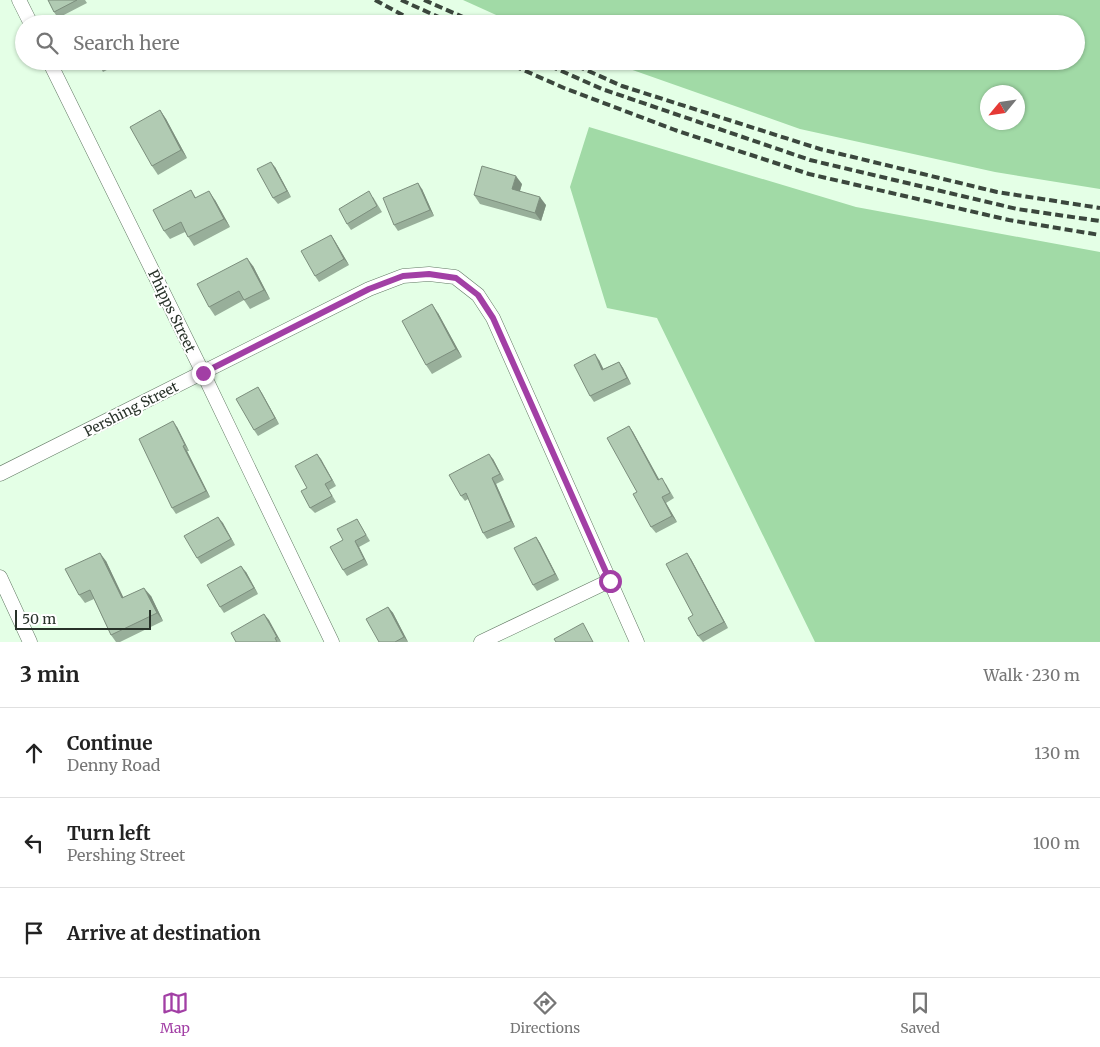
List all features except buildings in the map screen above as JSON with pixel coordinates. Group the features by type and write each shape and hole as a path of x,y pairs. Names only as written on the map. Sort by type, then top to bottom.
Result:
{"street":[{"path":"19,0 26,15"},
{"name":"Phipps Street","path":"53,70 203,373 332,642"},
{"name":"Pershing Street","path":"0,474 369,289 403,276 429,274 456,278 478,295 493,318 610,581"},
{"path":"0,578 30,642"},
{"path":"481,642 610,581 637,642"}],"green space":[{"path":"463,0 1100,0 1100,189 995,172 800,129 633,70 1085,70 1085,15 496,15"},
{"path":"589,127 856,207 1100,252 1100,642 815,642 657,318 607,308 570,187"}],"railway":[{"path":"375,0 402,15"},
{"path":"401,0 434,15"},
{"path":"424,0 458,15"},
{"path":"523,70 564,88 675,130 809,174 1009,220 1100,235"},
{"path":"559,70 602,89 810,160 1017,209 1100,221"},
{"path":"586,70 622,86 820,149 997,192 1100,208"}],"route":[{"path":"203,373 369,289 403,276 429,274 456,278 478,295 493,318 610,581"}]}
